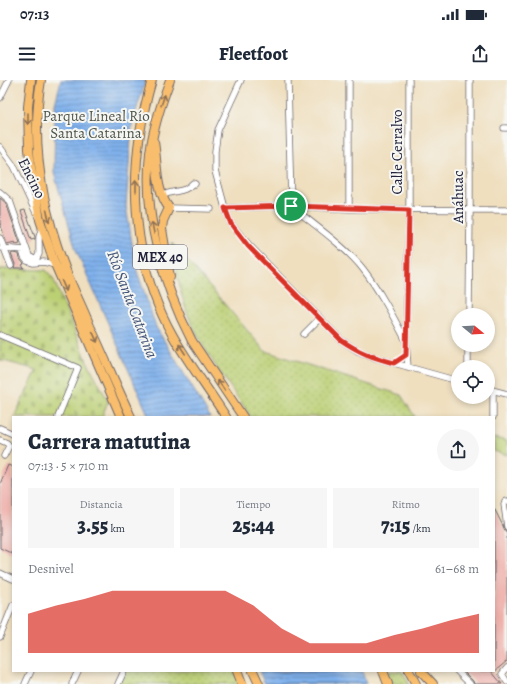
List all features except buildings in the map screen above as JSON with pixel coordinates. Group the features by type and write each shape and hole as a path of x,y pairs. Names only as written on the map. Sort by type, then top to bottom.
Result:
{"highway":[{"path":"31,80 28,107 29,143 31,168 41,223 55,265 121,416"},
{"path":"41,80 38,98 38,140 42,187 50,223 67,273 131,416"},
{"name":"MEX 40","path":"152,80 146,100 140,132 136,169 137,213 143,255 154,292 171,331 225,416"},
{"name":"MEX 40","path":"170,80 153,135 149,169 151,217 157,246 170,290 192,341 242,416"},
{"path":"153,135 156,151 157,175 163,201 169,208 162,221 162,229 168,265 170,290"},
{"path":"237,672 242,684"},
{"path":"253,672 259,684"},
{"path":"379,672 382,684"},
{"path":"383,672 388,684"},
{"path":"410,672 416,684"},
{"path":"421,672 433,684"}],"street":[{"path":"0,98 8,80"},
{"path":"241,80 218,130 215,151 215,171 231,224 248,246 341,340 358,351 376,358 451,378"},
{"path":"288,80 291,206 350,254 363,268 379,292 406,341"},
{"path":"349,80 349,209"},
{"name":"Calle Cerralvo","path":"408,367 406,341 409,210 409,80"},
{"name":"Anáhuac","path":"469,308 470,80"},
{"name":"Encino","path":"0,147 14,166 41,223"},
{"path":"162,196 169,192 186,190 195,184"},
{"path":"0,192 10,201 24,250 24,257 27,261 32,263 44,262 55,265"},
{"path":"225,208 291,206 349,209 507,210"},
{"path":"169,208 211,209"},
{"path":"2,248 24,250 30,258 37,258 39,254 41,223"},
{"path":"0,238 2,248 11,266"},
{"path":"304,334 320,318"},
{"path":"0,335 78,368 58,416"},
{"path":"394,363 406,355"},
{"path":"495,390 507,394"},
{"path":"492,404 493,416"},
{"path":"0,428 12,434"},
{"path":"0,440 7,443 9,446 4,456"},
{"path":"507,501 504,504 507,527"},
{"path":"0,574 12,579"},
{"path":"0,637 12,607"},
{"path":"507,668 502,674 507,682"},
{"path":"25,684 31,672"},
{"path":"72,684 78,672"},
{"path":"118,684 124,672"},
{"path":"458,672 470,684"}],"green space":[{"path":"172,243 265,351 401,395 414,416 250,416 207,353 187,312 178,278"},
{"path":"0,269 46,270 53,278 87,361 108,401 102,416 14,416 37,370 0,360"},
{"path":"495,438 507,441 507,455 495,451"},
{"path":"124,672 237,672 242,684 124,684 119,682"},
{"path":"388,672 403,672 409,684 392,684"}],"water":[{"name":"Río Santa Catarina","path":"61,80 146,80 132,124 126,206 136,268 156,327 209,416 149,416 76,250 54,173 55,104"},
{"path":"259,672 362,672 366,684 265,684"}],"route":[{"path":"291,206 409,210 406,355 394,363 358,351 341,340 248,246 231,224 225,208 291,206"}],"park label":[{"name":"Parque Lineal Río Santa Catarina","path":"96,124"}]}
